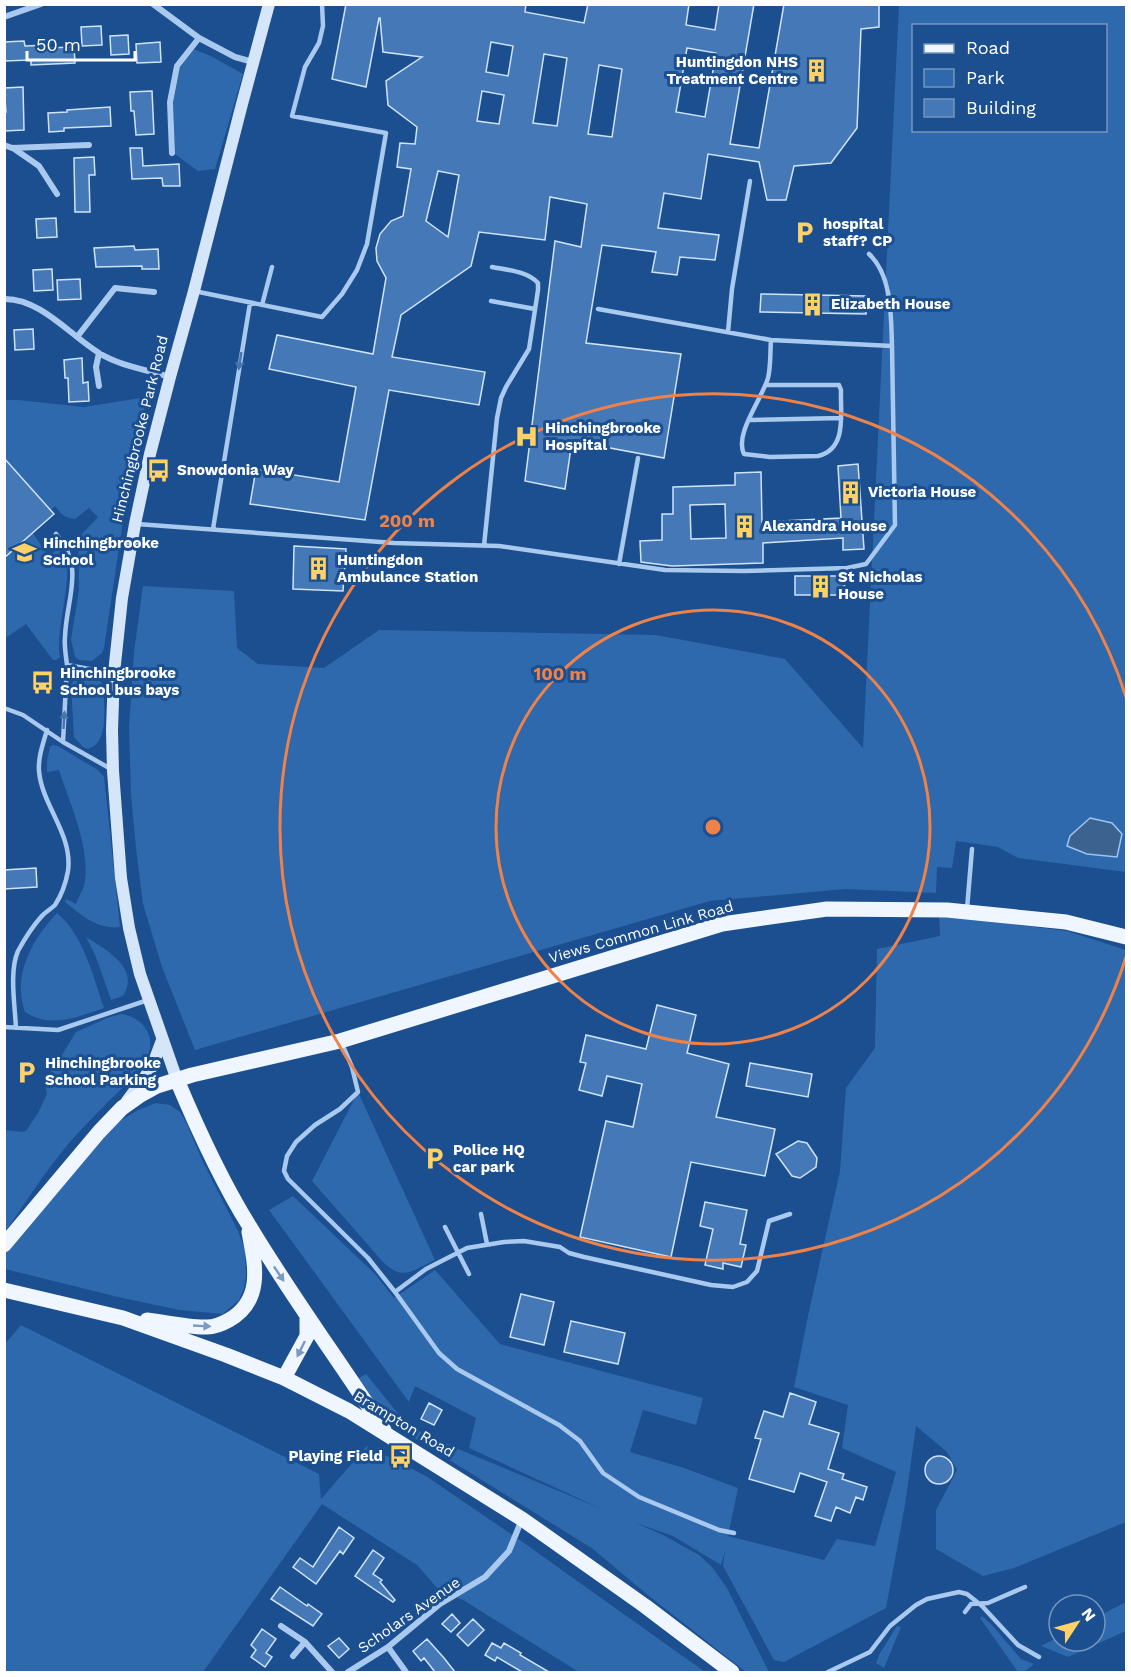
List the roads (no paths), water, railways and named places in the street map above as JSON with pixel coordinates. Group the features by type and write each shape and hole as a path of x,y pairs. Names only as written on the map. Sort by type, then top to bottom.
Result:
{"main road":[{"name":"Views Common Link Road","path":"177,1080 340,1041 722,924 827,909 967,911 1066,922 1126,937"},
{"path":"4,1245 122,1108 157,1086 177,1080"},
{"name":"Hinchingbrooke Park Road","path":"177,1080 213,1160 248,1225"},
{"path":"248,1225 386,1433"},
{"path":"123,1318 206,1327 220,1325 236,1316 247,1304 254,1289 255,1265 248,1225"},
{"name":"Brampton Road","path":"9,1291 123,1318 284,1378 349,1411 522,1519 645,1606 732,1672"},
{"path":"284,1378 307,1336 307,1316"}],"street":[{"path":"4,17 27,7 41,4"},
{"path":"153,4 200,38 235,57 253,62"},
{"name":"Hinchingbrooke Park Road","path":"177,1080 147,1000 129,928 121,878 113,771 114,673 122,598 150,454 269,4"},
{"path":"172,153 170,102 177,66 200,38"},
{"path":"4,145 39,166 57,194"},
{"path":"12,148 89,145"},
{"path":"77,337 115,288 154,292"},
{"path":"4,299 34,307 99,353 116,361 170,377"},
{"path":"99,353 96,367 99,386"},
{"path":"122,1108 152,1067 162,1040"},
{"name":"Scholars Avenue","path":"348,1672 388,1647 440,1604 485,1577 509,1551 522,1519"},
{"path":"281,1626 305,1642 332,1672"},
{"path":"293,1656 305,1642"},
{"path":"388,1647 406,1672"}],"lane":[{"path":"194,291 322,316 342,294 357,270 367,244 386,133 292,116 305,67 319,43 323,26 322,4"},
{"path":"728,332 732,289 750,181"},
{"path":"135,524 394,543 499,546 665,570 744,571 847,568 866,564 895,525 890,308 884,280 878,265 869,254"},
{"path":"262,305 272,267"},
{"path":"484,546 501,398 528,349 538,283 534,278 525,274 492,267"},
{"path":"491,301 535,309"},
{"path":"213,529 250,303"},
{"path":"598,309 771,340 892,346"},
{"path":"766,385 839,386 841,390 841,435 830,451 824,455 780,457 744,454 741,449 744,430 769,375 771,340"},
{"path":"749,420 841,418"},
{"path":"619,564 638,458"},
{"path":"56,534 64,543 69,554 73,585 65,636 67,665 63,742"},
{"path":"67,665 114,673"},
{"path":"4,708 23,715 113,771"},
{"path":"16,1028 14,969 18,952 40,918 55,905 68,869 65,839 50,806 39,773 39,759 47,730"},
{"path":"967,911 972,849"},
{"path":"4,1026 58,1030 147,1000"},
{"path":"340,1041 352,1067 358,1092 340,1109 315,1125 296,1142 287,1156 284,1171 288,1179 369,1258 439,1353 457,1369 559,1425 580,1441 603,1473 639,1497 719,1530 734,1533"},
{"path":"481,1214 487,1244"},
{"path":"395,1292 426,1269 467,1248 524,1241 560,1247 569,1253 584,1257 711,1285 733,1287 747,1282 757,1271 769,1221 790,1214"},
{"path":"445,1227 469,1274"},
{"path":"965,1611 971,1604 988,1603 1025,1587"},
{"path":"828,1672 870,1652 890,1626 916,1605 927,1599 959,1592 967,1594 979,1604 1018,1645 1039,1657"}],"place":[{"name":"Huntingdon NHS Treatment Centre","path":"816,71"},
{"name":"hospital staff? CP","path":"805,233"},
{"name":"Elizabeth House","path":"813,304"},
{"name":"Hinchingbrooke Hospital","path":"527,437"},
{"name":"Snowdonia Way","path":"159,470"},
{"name":"Victoria House","path":"850,492"},
{"name":"Alexandra House","path":"744,526"},
{"name":"Hinchingbrooke School","path":"25,552"},
{"name":"Huntingdon Ambulance Station","path":"319,569"},
{"name":"St Nicholas House","path":"820,586"},
{"name":"Hinchingbrooke School bus bays","path":"42,682"},
{"name":"Hinchingbrooke School Parking","path":"27,1072"},
{"name":"Police HQ car park","path":"435,1159"},
{"name":"Playing Field","path":"401,1456"}]}
